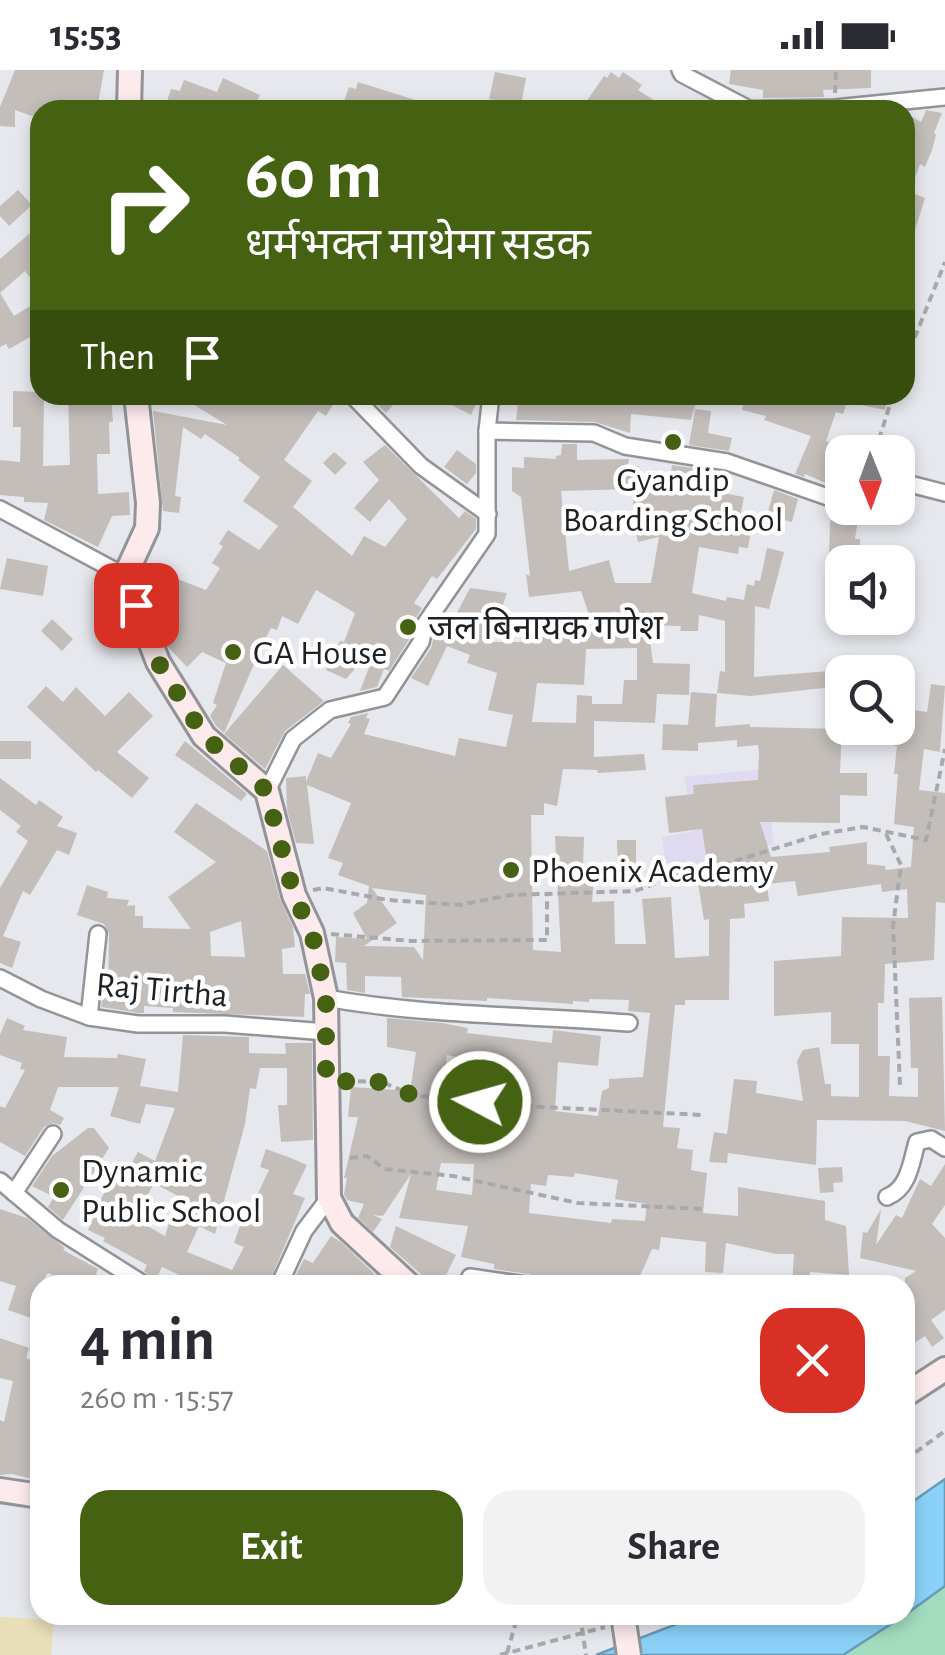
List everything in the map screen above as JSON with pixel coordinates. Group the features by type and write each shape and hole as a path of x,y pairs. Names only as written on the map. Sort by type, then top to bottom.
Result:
{"main road":[{"path":"129,100 130,70"},
{"path":"137,405 148,503 147,528 125,576 158,662 204,736 266,790 294,895 312,933 326,998 329,1198 342,1224 398,1275"},
{"path":"915,1388 945,1369"},
{"path":"0,1490 30,1494"},
{"path":"622,1625 630,1655"}],"street":[{"path":"680,70 732,100"},
{"path":"915,100 945,97"},
{"path":"362,405 421,466 488,514"},
{"path":"266,790 293,739 330,710 385,697 421,642 425,624 488,534 491,405"},
{"path":"488,431 594,433 625,446 727,462 825,496"},
{"path":"915,485 945,493"},
{"path":"0,509 125,576"},
{"path":"89,1017 98,934"},
{"name":"Raj Tirtha","path":"0,978 89,1017 138,1024 225,1024 326,1032"},
{"path":"326,998 427,1012 628,1023"},
{"path":"14,1194 53,1134"},
{"path":"886,1197 906,1182 918,1142 931,1139 945,1148"},
{"path":"0,1181 58,1230 129,1275"},
{"path":"284,1275 304,1231 329,1198"}],"path":[{"path":"835,100 836,70"},
{"path":"915,337 945,262"},
{"path":"880,435 890,405"},
{"path":"294,895 322,888 388,900 460,905 510,895 635,890 821,834 863,827 926,840 945,749"},
{"path":"886,833 901,865 893,926 900,1085"},
{"path":"312,933 412,941 547,940 547,893"},
{"path":"326,1081 382,1082 412,1095 503,1104 702,1114"},
{"path":"330,1162 367,1156 386,1169 453,1176 578,1203 702,1209"},
{"path":"915,1453 945,1431"},
{"path":"507,1653 515,1625"},
{"path":"582,1625 586,1655"},
{"path":"500,1655 597,1625"}],"shaded area":[{"path":"764,769 774,844 722,862 667,870 662,837 694,831 684,777"}],"green space":[{"path":"945,1586 945,1655 843,1655 887,1625 915,1625 915,1606"}],"sand":[{"path":"0,1617 30,1619 30,1625 54,1625 51,1655 0,1655"}],"water":[{"path":"945,1479 945,1586 915,1608 915,1500"},
{"path":"674,1625 890,1625 843,1655 596,1655"}],"building":[{"path":"15,70 104,70 99,100 30,100 30,115 15,110 15,127 0,126 0,107"},
{"path":"731,70 871,70 871,88 823,90 824,97 763,98 763,90 729,84"},
{"path":"495,72 526,78 522,100 489,99"},
{"path":"611,72 619,78 623,72 642,85 638,90 654,100 587,100 604,76 607,78"},
{"path":"223,78 260,95 258,100 167,100 171,89 180,91 184,80 217,92"},
{"path":"358,82 416,100 344,100 349,87 356,89"},
{"path":"926,110 942,113 925,167 920,164 915,178 915,119 921,122"},
{"path":"18,190 30,203 9,226 0,216 0,206"},
{"path":"915,194 925,198 915,230"},
{"path":"29,234 30,277 25,271 0,293 0,259"},
{"path":"0,293 14,316 30,306 30,337 9,349 6,344 0,347"},
{"path":"13,391 30,392 30,405 44,405 43,466 70,465 68,405 112,405 110,454 97,454 98,494 129,492 130,515 112,516 98,547 44,520 48,503 0,495 0,460 20,462 21,427 13,427"},
{"path":"194,405 333,405 326,416 318,411 284,460 312,481 293,507 352,556 364,536 385,547 407,519 389,499 370,522 354,508 379,480 363,462 385,445 459,518 465,511 476,519 476,529 437,579 432,576 414,603 422,608 410,638 389,671 384,669 377,687 360,691 379,641 346,679 326,670 340,641 344,642 355,613 316,590 298,624 282,616 277,630 271,628 263,643 254,640 262,646 224,733 210,716 217,705 213,703 226,663 202,652 187,667 168,647 162,630 180,614 156,605 167,575 206,590 220,568 212,563 228,530 259,550 278,526 243,501 260,477 205,434 201,439 183,427 175,496 181,497 179,513 163,511 153,411 227,425"},
{"path":"452,405 476,405 471,415"},
{"path":"518,405 695,405 691,420 631,414 630,433 595,422 516,420"},
{"path":"743,405 846,405 843,414 836,412 825,435 825,483 795,474 811,436 764,420 766,416 742,410"},
{"path":"695,409 711,411 708,433 732,438 729,451 689,445"},
{"path":"562,444 577,444 577,460 629,459 628,466 639,466 640,480 670,479 672,465 720,472 718,492 744,497 740,518 753,520 748,548 739,547 738,554 699,547 692,593 726,601 727,597 744,600 747,584 754,586 755,580 760,581 767,548 784,552 769,609 755,606 754,677 825,671 825,688 751,696 717,693 720,671 725,672 725,621 699,615 698,631 648,625 653,663 690,664 689,695 657,694 655,723 594,721 594,757 644,754 646,770 598,773 563,769 557,806 544,803 544,815 531,815 533,950 561,952 555,836 584,837 583,866 595,868 592,902 614,901 615,944 646,944 642,899 671,897 675,958 709,956 709,919 704,920 697,877 709,875 702,829 669,833 665,797 694,794 693,785 758,780 759,753 758,745 737,747 737,740 698,743 698,751 662,750 663,724 688,725 691,692 717,694 715,727 750,724 825,729 825,745 841,745 840,773 867,773 867,796 840,795 840,823 760,822 771,857 830,852 829,847 867,842 867,864 885,866 886,870 911,867 914,827 894,824 898,774 894,774 894,745 915,745 915,710 927,712 931,684 945,686 940,752 924,749 919,790 945,793 945,903 936,902 934,960 885,964 884,1003 878,1003 878,1056 890,1056 889,1096 918,1097 918,1068 911,1068 909,998 942,997 945,1131 905,1121 817,1120 816,1165 728,1153 727,1163 709,1162 714,1132 727,1134 734,1079 757,1081 756,1093 803,1101 797,1061 803,1050 819,1047 831,1096 859,1097 859,1044 831,1044 831,1012 774,1016 774,961 841,956 842,917 908,918 907,889 882,892 881,884 798,896 795,881 767,884 769,901 744,904 745,918 730,919 729,1000 685,1000 685,1005 675,1005 663,1127 680,1128 677,1148 693,1150 691,1170 707,1173 703,1213 738,1216 738,1187 825,1201 825,1220 846,1226 849,1275 793,1275 794,1254 726,1243 723,1273 705,1272 706,1242 661,1237 659,1250 652,1249 640,1275 530,1275 494,1269 494,1264 461,1257 468,1226 399,1218 411,1174 383,1216 373,1215 382,1219 373,1232 358,1218 364,1204 347,1200 344,1194 358,1117 348,1117 351,1087 410,1091 416,1052 387,1047 387,1018 442,1023 468,1028 467,1033 552,1043 553,1030 601,1036 598,1066 558,1062 555,1111 598,1116 602,1091 609,1088 609,1079 643,1077 650,1013 628,1011 629,1000 589,999 573,1004 402,997 401,977 365,976 365,993 347,990 346,963 335,962 336,937 367,939 353,913 367,903 369,886 338,875 343,863 328,858 351,803 307,785 314,844 296,843 287,810 286,778 306,776 306,782 318,753 331,758 351,724 351,717 368,713 366,718 370,719 364,734 455,756 459,738 506,747 513,715 488,710 497,673 467,663 470,655 447,646 428,686 411,678 431,648 441,620 450,626 470,588 507,593 490,642 534,642 535,629 595,632 581,591 529,597 521,497 512,491 512,467 524,468 524,457 556,459 561,455","holes":["633,489 638,542 659,537 651,583 615,583 609,560 569,571 561,491","637,648 637,680 624,680 622,704 592,704 592,696 577,695 576,723 532,722 537,683 584,685 586,649","372,888 426,895 423,960 414,947 364,946 397,923","447,1055 506,1058 506,1108 441,1101","441,1163 474,1164 472,1195 436,1190","575,1173 618,1180 615,1199 647,1204 645,1221 612,1219 611,1223 529,1213 531,1184 546,1186 548,1175 574,1177"]},
{"path":"457,450 476,464 476,473 467,484 444,467"},
{"path":"334,452 347,463 335,475 323,463"},
{"path":"774,490 798,499 792,522 767,516"},
{"path":"830,525 857,525 855,539 860,539 860,545 829,545"},
{"path":"7,558 48,566 43,596 0,589"},
{"path":"52,619 73,639 62,651 41,631"},
{"path":"283,665 324,701 285,731 265,769 224,734"},
{"path":"46,686 63,702 76,687 105,716 129,692 153,716 117,752 149,778 132,798 96,772 27,707"},
{"path":"0,741 31,741 31,759 0,759"},
{"path":"185,741 247,794 241,801 175,755"},
{"path":"0,778 36,805 39,800 63,817 57,826 77,833 69,855 57,850 30,895 23,891 3,936 21,942 12,968 0,963 0,888 28,841 16,832 21,826 0,810"},
{"path":"196,803 267,851 280,899 293,927 295,947 282,949 283,974 305,974 310,994 305,994 304,1017 173,1012 173,1008 144,1006 144,1013 139,1013 101,1007 103,995 108,995 109,934 104,924 77,915 87,885 108,892 107,898 129,900 127,906 135,905 135,916 143,916 143,928 191,929 168,897 216,862 174,832","holes":["241,921 245,957 211,956 210,932"]},
{"path":"617,840 636,840 636,864 618,864"},
{"path":"7,1018 25,1026 23,1030 67,1037 64,1057 117,1058 118,1054 146,1059 140,1086 178,1092 183,1035 249,1037 249,1053 286,1054 285,1043 312,1043 313,1140 281,1142 278,1105 287,1105 287,1068 260,1068 256,1089 250,1088 245,1124 215,1234 199,1226 187,1252 232,1270 244,1247 234,1243 247,1206 251,1208 269,1170 260,1167 266,1149 307,1165 293,1194 305,1198 272,1275 179,1275 162,1267 158,1275 148,1275 144,1271 147,1265 88,1230 118,1160 127,1171 138,1152 155,1161 175,1108 146,1104 140,1124 110,1116 119,1087 58,1087 50,1110 64,1118 60,1125 44,1127 25,1156 0,1142 0,1106 5,1108 25,1070 20,1069 22,1063 0,1055 0,1035","holes":["154,1183 178,1196 165,1236 135,1219"]},
{"path":"88,1128 94,1128 109,1148 63,1220 48,1207 54,1197 32,1186 52,1156"},
{"path":"945,1164 945,1205 932,1224 945,1238 945,1310 931,1320 944,1338 932,1347 925,1336 915,1342 915,1275 910,1275 916,1271 860,1258 863,1232 867,1233 881,1209 876,1245 896,1215 902,1218 920,1179 931,1186"},
{"path":"842,1167 843,1182 833,1183 834,1192 820,1193 818,1168"},
{"path":"0,1209 27,1218 63,1250 98,1269 98,1275 30,1275 30,1318 8,1310 16,1286 0,1281"},
{"path":"396,1226 456,1255 446,1275 422,1275 390,1247"},
{"path":"331,1236 376,1275 296,1275 304,1259 313,1263"},
{"path":"0,1338 29,1348 26,1358 30,1360 30,1478 0,1475 0,1420 4,1422 13,1381 0,1378"}],"place":[{"name":"Gyandip Boarding School","path":"673,442"},
{"name":"जल बिनायक गणेश","path":"408,627"},
{"name":"GA House","path":"233,652"},
{"name":"Phoenix Academy","path":"511,870"},
{"name":"Dynamic Public School","path":"61,1190"}],"route":[{"path":"136,605 158,662 204,736 266,790 294,895 312,933 326,998 326,1081 382,1082 412,1095 480,1102"}]}
